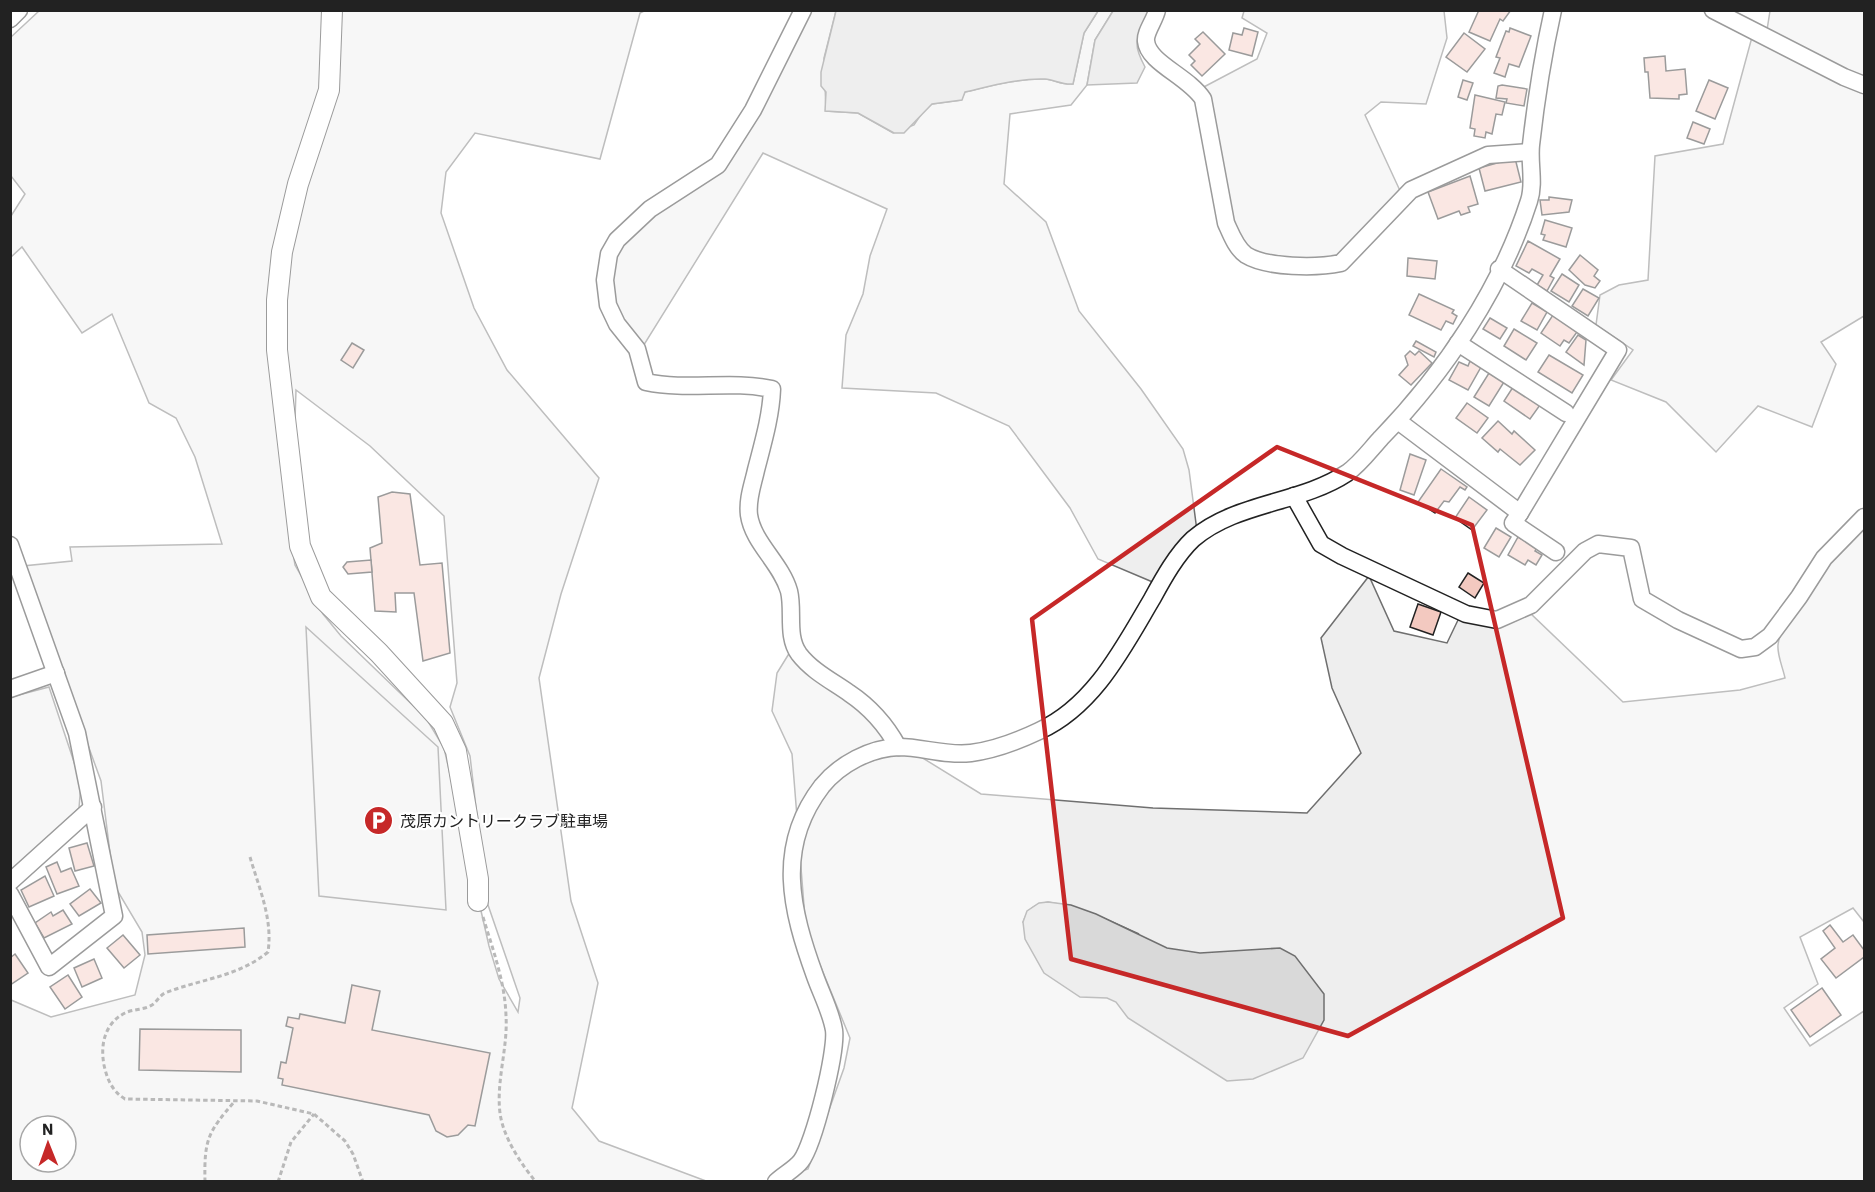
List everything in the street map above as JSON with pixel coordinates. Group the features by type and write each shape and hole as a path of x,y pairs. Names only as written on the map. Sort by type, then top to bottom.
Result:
{"street":[{"path":"10,19 19,10"},
{"path":"332,10 329,90 298,184 282,252 277,300 277,350 300,546 321,597 379,653 442,723 456,751 478,879 478,902"},
{"path":"803,10 753,110 718,165 650,209 617,240 606,267 605,293 617,324 637,350 646,382 689,388 751,384 772,389 772,405 749,499 752,528 776,562 789,592 794,646 814,669 852,695 874,714 889,730 898,747"},
{"path":"1157,10 1145,39 1158,63 1195,87 1203,99 1215,150 1226,223 1232,238 1247,256 1275,264 1308,266 1341,263 1411,190 1488,155 1530,152"},
{"path":"776,1182 802,1160 825,1094 834,1032 799,932 792,888 793,843 806,812 824,784 856,757 898,747 932,753 972,753 993,749 1043,730 1088,698 1131,634 1166,575 1191,541 1217,523 1321,486 1350,471 1398,421 1458,343 1499,269 1530,199 1532,178 1530,152 1543,53 1552,10"},
{"path":"1713,10 1864,85"},
{"path":"1499,269 1618,350 1513,523 1557,552"},
{"path":"1458,343 1566,413"},
{"path":"1398,421 1521,513"},
{"path":"1294,496 1321,544 1341,556 1466,614 1497,620 1531,605 1586,551 1598,544 1631,548 1642,599 1677,620 1741,649 1755,647 1770,636 1824,558 1864,517"},
{"path":"10,545 77,733 114,916 49,967 10,894"},
{"path":"10,689 56,673"},
{"path":"10,882 93,807"}],"path":[{"path":"250,857 268,919 270,935 268,952 246,968 162,994 152,1005 125,1013 109,1027 103,1039 108,1080 117,1094 125,1099 257,1101 314,1114 345,1141 353,1154 363,1182"},
{"path":"478,902 505,989 506,1052 500,1113 506,1134 524,1168 536,1182"},
{"path":"205,1182 205,1144 216,1123 236,1101"},
{"path":"278,1182 291,1142 314,1114"}],"highlighted area":[{"path":"1277,447 1472,525 1563,918 1348,1036 1071,959 1032,619"}],"shaded area":[{"path":"836,10 1098,11 1084,33 1073,84 1035,79 965,92 962,100 932,104 904,133 894,133 858,113 825,111 826,92 821,86 821,72"},
{"path":"39,11 644,11 640,13 600,159 475,133 446,172 441,213 474,308 507,370 599,478 561,594 539,678 571,901 598,983 572,1108 599,1141 706,1181 11,1181 11,1000 51,1017 135,995 145,955 142,932 114,885 101,781 23,566 72,561 70,547 222,544 195,457 176,418 149,403 112,314 82,333 22,247 11,257 11,216 25,194 11,176 11,37","holes":["296,390 370,446 444,516 457,683 450,707 470,756 487,902 520,998 518,1012 499,979 489,946 444,748 426,718 341,636 323,614 295,565 291,540"]},
{"path":"809,11 836,11 824,58 826,111 858,113 893,133 914,125 924,110 932,104 961,100 965,92 1025,80 1045,79 1073,84 1084,33 1098,11 1113,11 1095,40 1087,85 1071,105 1010,114 1004,184 1046,222 1079,311 1141,389 1183,449 1189,470 1197,531 1155,583 1098,559 1070,508 1009,426 936,393 842,388 846,335 863,294 870,256 887,209 763,153 642,348 620,320 609,279 613,254 652,212 720,170"},
{"path":"1113,11 1150,11 1137,42 1137,48 1145,67 1137,83 1087,85 1095,40"},
{"path":"1244,11 1444,11 1447,38 1426,104 1381,102 1365,115 1402,195 1335,260 1262,258 1236,238 1200,89 1257,59 1267,33 1242,18"},
{"path":"1770,11 1864,11 1864,81 1767,30"},
{"path":"1752,37 1864,89 1864,316 1821,342 1836,364 1812,427 1758,406 1716,452 1666,402 1611,380 1633,350 1596,325 1600,295 1619,285 1648,280 1655,156 1723,144"},
{"path":"1864,524 1864,922 1853,908 1800,937 1818,984 1784,1008 1810,1046 1864,1011 1864,1181 773,1181 808,1169 844,1068 850,1038 806,931 792,754 772,711 777,673 790,652 869,718 887,736 981,794 1153,808 1307,813 1361,753 1332,688 1321,638 1369,576 1394,631 1447,643 1459,618 1508,624 1531,614 1623,702 1740,690 1785,678 1778,649 1781,633 1801,601","holes":["1048,902 1095,915 1139,934 1023,922 1029,910"]},
{"name":"茂原カントリークラブ駐車場","path":"306,627 438,747 446,910 319,896"},
{"path":"49,687 81,783 79,808 11,874 11,697"},
{"path":"1039,903 1071,905 1096,914 1167,948 1200,953 1280,948 1295,956 1324,994 1324,1020 1303,1058 1253,1079 1227,1081 1128,1018 1116,1002 1107,998 1080,997 1044,973 1025,939 1023,922 1027,911"}],"building":[{"path":"1479,10 1511,10 1503,21 1500,19 1490,41 1469,32"},
{"path":"1244,28 1258,32 1252,56 1229,50 1233,33 1242,35"},
{"path":"1510,28 1531,36 1519,67 1509,64 1505,77 1494,73 1500,58 1496,57 1506,31 1509,32"},
{"path":"1203,32 1225,54 1202,76 1191,65 1195,61 1189,55 1200,44 1195,39"},
{"path":"1464,33 1485,49 1467,72 1446,57"},
{"path":"1665,56 1666,71 1685,69 1687,94 1679,95 1679,99 1650,98 1648,72 1645,72 1644,58"},
{"path":"1463,80 1473,83 1467,100 1458,97"},
{"path":"1709,80 1728,88 1715,119 1696,111"},
{"path":"1498,86 1527,89 1524,106 1506,103 1507,99 1496,98"},
{"path":"1475,95 1505,102 1502,115 1496,114 1492,134 1486,132 1485,138 1474,136 1475,129 1470,128"},
{"path":"1693,122 1710,129 1704,144 1687,138"},
{"path":"1515,158 1521,182 1485,191 1479,168"},
{"path":"1470,176 1478,204 1468,207 1470,212 1461,215 1459,211 1438,219 1428,192"},
{"path":"1549,197 1572,200 1569,212 1542,215 1540,200 1549,200"},
{"path":"1545,220 1572,228 1566,247 1543,240 1545,235 1541,234"},
{"path":"1528,241 1560,259 1550,276 1554,278 1547,291 1537,285 1543,275 1532,269 1529,273 1516,266"},
{"path":"1580,255 1598,270 1594,276 1600,281 1595,288 1585,285 1569,270"},
{"path":"1408,258 1437,261 1435,279 1407,276"},
{"path":"1562,274 1579,285 1569,302 1551,291"},
{"path":"1583,289 1599,298 1588,316 1572,306"},
{"path":"1419,294 1454,310 1452,313 1457,316 1453,324 1446,321 1441,330 1409,315"},
{"path":"1532,303 1547,312 1537,330 1521,321"},
{"path":"1553,315 1577,332 1569,343 1564,340 1560,346 1541,333"},
{"path":"1490,318 1507,328 1500,339 1483,329"},
{"path":"1514,329 1537,343 1526,360 1504,346"},
{"path":"1578,335 1586,340 1584,365 1566,352"},
{"path":"1416,341 1436,352 1434,357 1413,346"},
{"path":"352,343 364,350 353,368 341,360"},
{"path":"1410,351 1415,355 1419,351 1432,363 1411,385 1399,375 1408,365 1405,356"},
{"path":"1549,355 1583,375 1572,393 1538,372"},
{"path":"1470,361 1481,367 1468,390 1449,380 1459,362 1468,366"},
{"path":"1489,373 1504,382 1489,406 1474,397"},
{"path":"1513,387 1540,405 1530,419 1504,401"},
{"path":"1467,403 1488,418 1477,433 1456,418"},
{"path":"1498,421 1512,434 1514,431 1535,450 1520,465 1500,449 1498,452 1482,438"},
{"path":"1410,454 1426,460 1414,495 1400,490"},
{"path":"1441,469 1467,487 1465,490 1460,487 1449,502 1444,501 1435,513 1418,502"},
{"path":"392,492 410,494 420,565 442,563 450,653 423,661 414,593 395,593 396,612 375,611 370,548 382,543 378,497"},
{"path":"1469,497 1487,510 1472,530 1455,518"},
{"path":"1496,528 1511,537 1499,557 1484,548"},
{"path":"1518,537 1537,548 1535,551 1542,555 1536,565 1528,560 1525,565 1508,555"},
{"path":"371,560 372,572 348,574 343,567 347,562"},
{"path":"1468,573 1484,583 1475,598 1459,587"},
{"path":"1418,604 1441,612 1433,635 1410,627"},
{"path":"87,843 94,866 75,871 69,848"},
{"path":"57,862 61,872 71,868 79,886 57,894 46,867"},
{"path":"45,876 54,896 29,907 21,890"},
{"path":"90,889 101,903 79,916 70,904"},
{"path":"63,910 72,924 44,938 35,923 51,912 53,916"},
{"path":"1830,925 1843,942 1853,935 1864,950 1864,957 1836,978 1821,959 1835,948 1823,931"},
{"path":"244,928 245,947 148,954 147,935"},
{"path":"123,935 140,955 124,968 107,948"},
{"path":"15,954 28,973 10,985 10,958"},
{"path":"94,959 102,978 82,987 74,968"},
{"path":"68,975 82,997 65,1009 50,987"},
{"path":"352,985 380,991 372,1030 490,1053 475,1126 468,1125 458,1135 447,1137 436,1131 429,1115 282,1085 283,1079 278,1078 281,1062 286,1063 293,1028 286,1026 288,1017 299,1019 300,1014 345,1023"},
{"path":"1822,988 1841,1015 1810,1037 1791,1010"},
{"path":"140,1029 241,1030 241,1072 139,1070"}],"place":[{"name":"茂原カントリークラブ駐車場","path":"379,821"}]}
